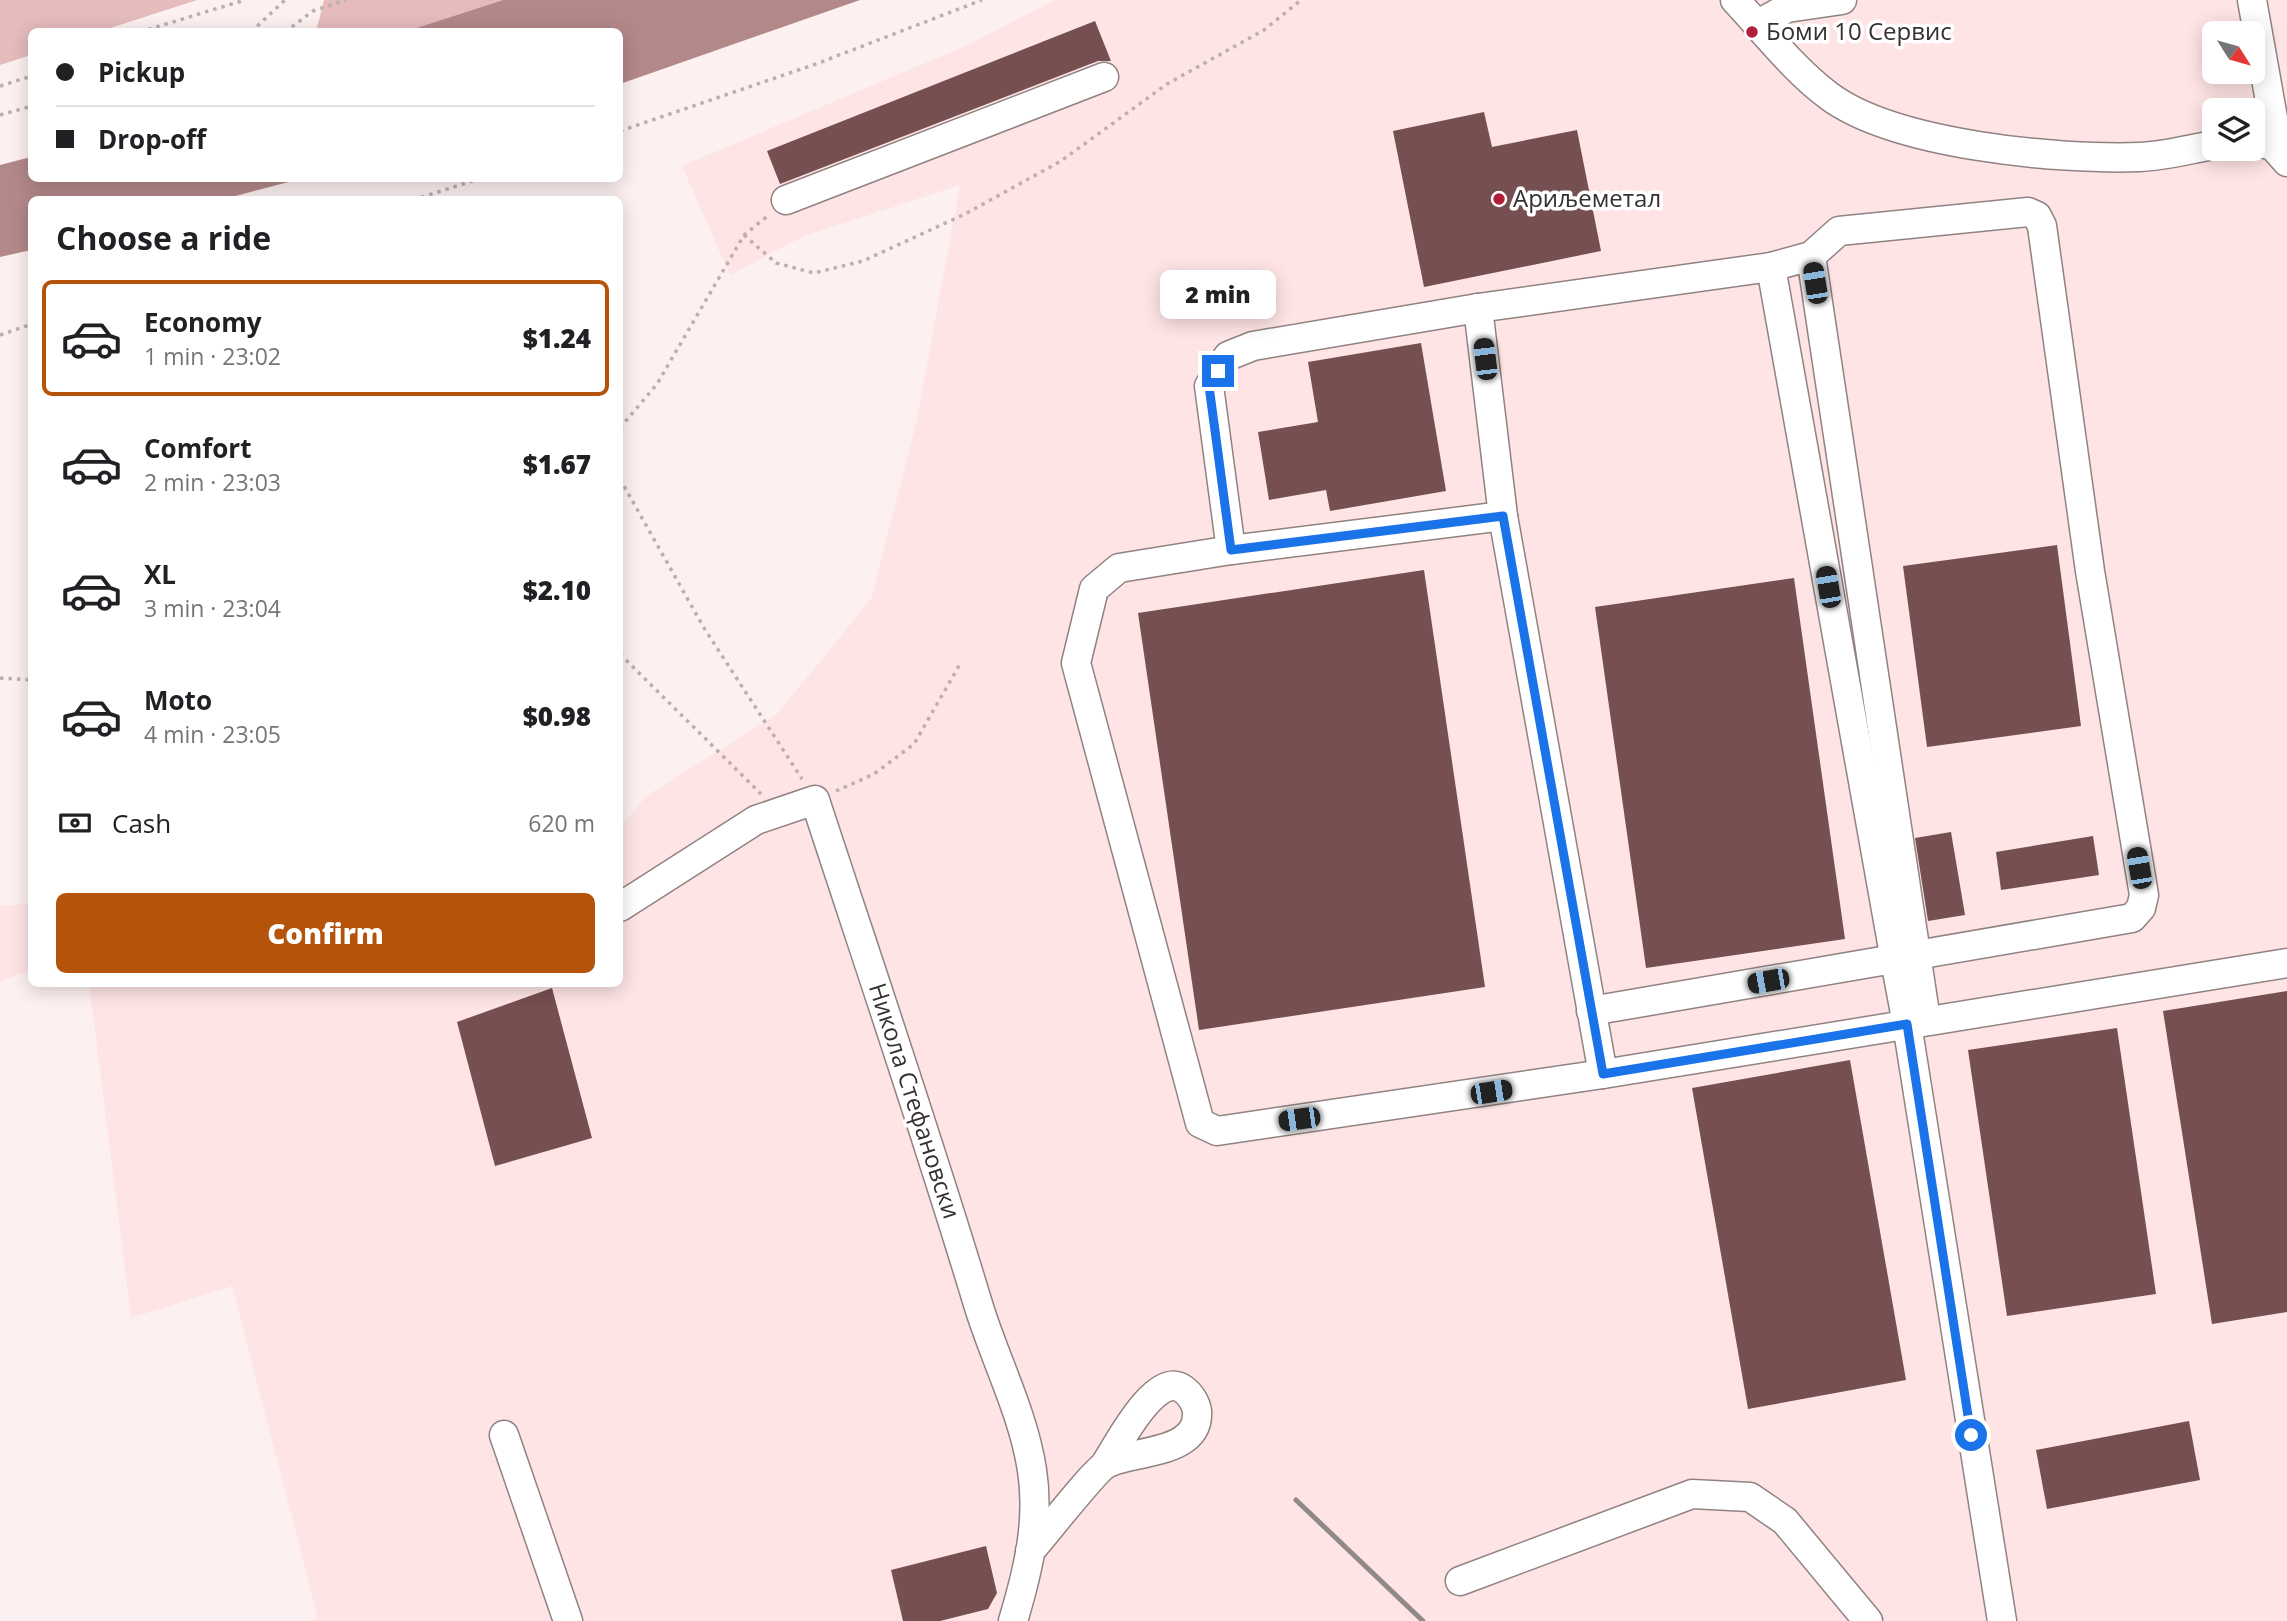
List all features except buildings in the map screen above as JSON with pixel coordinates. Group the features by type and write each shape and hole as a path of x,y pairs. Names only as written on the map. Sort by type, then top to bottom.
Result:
{"street":[{"path":"1735,0 1829,96 1887,125 1964,143 2033,153 2141,157 2202,147"},
{"path":"1758,24 1787,8 1842,0"},
{"path":"2252,0 2273,118 2271,149"},
{"path":"786,200 1104,77"},
{"path":"1231,550 1209,386 1228,356 1253,346 1478,307 1771,267 1811,256 1839,231 2028,212 2037,216 2042,226 2090,571 2144,895 2141,908 2133,918 1591,1011"},
{"path":"1811,256 1905,958"},
{"path":"1771,267 1917,1022 2002,1621"},
{"path":"1478,307 1503,516 1603,1074"},
{"path":"1503,516 1231,550 1119,568 1094,589 1076,663 1200,1123 1217,1131 1603,1074 2287,962"},
{"path":"623,905 756,820 814,800"},
{"name":"Никола Стефановски","path":"814,800 935,1161 989,1340 1021,1423 1032,1470 1036,1517 1013,1621"},
{"path":"504,1435 568,1621"},
{"path":"1030,1552 1106,1463"},
{"path":"1460,1581 1692,1494 1750,1497 1785,1521 1868,1621"}],"path":[{"path":"153,28 245,0"},
{"path":"255,28 285,0"},
{"path":"290,28 313,11 346,0"},
{"path":"623,130 816,64 982,0"},
{"path":"744,235 776,263 814,273 863,261 965,214 1061,161 1167,84 1264,30 1301,0"},
{"path":"0,86 28,77"},
{"path":"0,115 28,107"},
{"path":"426,196 469,182"},
{"path":"623,424 657,384 744,235 786,200"},
{"path":"0,335 28,325"},
{"path":"623,484 704,628 814,800 874,774 914,744 960,664"},
{"path":"623,657 763,796"},
{"path":"0,678 28,680"}],"shaded area":[{"path":"0,0 197,0 110,28 28,28 28,56 0,65"},
{"path":"324,0 503,0 416,28 317,28"},
{"path":"503,0 860,0 623,83 623,28 416,28"},
{"path":"1054,0 2287,0 2287,1621 312,1621 318,1618 232,1286 131,1318 89,987 623,987 623,824 646,796 777,714 871,599 916,424 960,185 802,237 730,275 682,166 970,44"},
{"path":"28,158 28,182 289,182 235,196 28,196 28,251 0,257 0,165"},
{"path":"28,903 28,971 0,981 0,906"}],"railway":[{"path":"1296,1500 1423,1621"}],"place":[{"name":"Боми 10 Сервис","path":"1752,32"},
{"name":"Ариљеметал","path":"1499,199"}],"route":[{"path":"1218,371 1209,386 1231,550 1503,516 1603,1074 1907,1024 1971,1435"}]}
